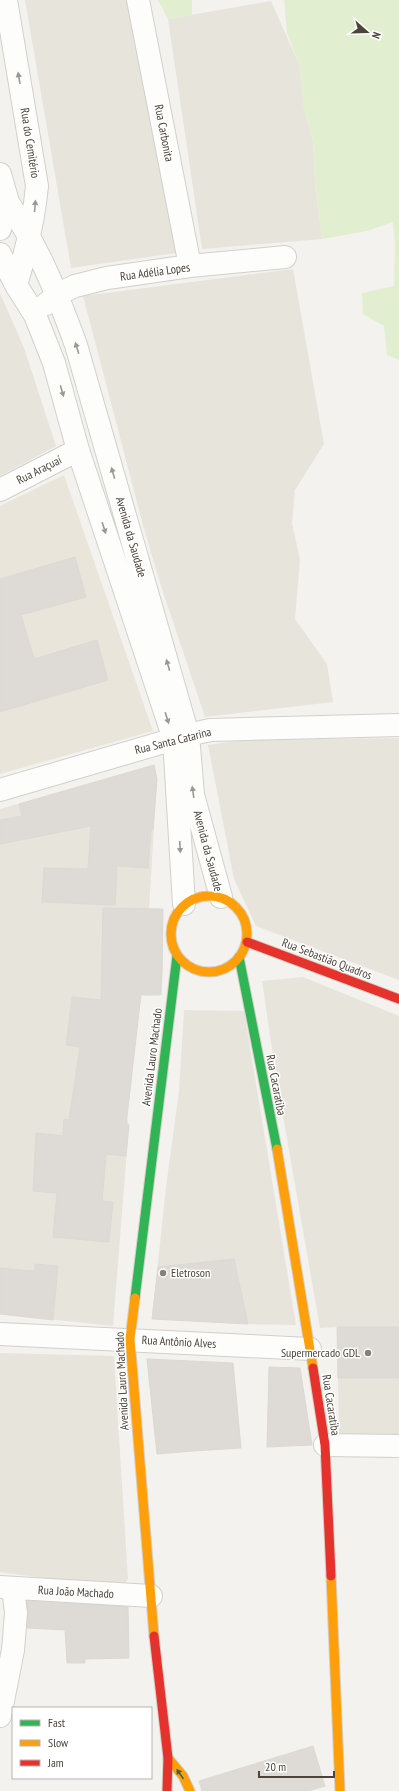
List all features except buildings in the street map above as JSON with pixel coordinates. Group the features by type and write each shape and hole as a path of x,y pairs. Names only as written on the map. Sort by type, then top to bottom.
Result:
{"street":[{"name":"Rua do Cemitério","path":"6,0 37,186 35,212 30,237 16,285"},
{"name":"Rua Carbonita","path":"138,0 190,266"},
{"name":"Avenida da Saudade","path":"0,174 4,196 30,237 58,294 76,346 181,737 193,795 221,897"},
{"path":"0,229 4,196"},
{"name":"Avenida da Saudade","path":"0,254 16,285 35,315 54,363 78,450 181,737 184,904"},
{"name":"Rua Adélia Lopes","path":"35,315 58,294 75,286 107,278 190,266 285,257"},
{"name":"Rua Araçuaí","path":"0,490 78,450"},
{"name":"Rua Santa Catarina","path":"0,790 181,737 210,730 399,725"},
{"path":"201,896 221,897 233,904 242,915 247,928 247,942 239,957 228,967 215,972 200,972 187,966 177,956 170,939 172,920 184,904 201,896"},
{"name":"Rua Sebastião Quadros","path":"247,942 399,999"},
{"name":"Avenida Lauro Machado","path":"167,1791 168,1758 157,1669 130,1339 177,956"},
{"name":"Rua Cacaratiba","path":"239,957 276,1145 325,1445 340,1791"},
{"name":"Rua Antônio Alves","path":"0,1334 130,1339 310,1349"},
{"path":"325,1445 399,1446"},
{"path":"0,1716 13,1650 16,1613 7,1588"},
{"name":"Rua João Machado","path":"7,1588 151,1596"},
{"path":"168,1758 182,1776 190,1791"}],"shaded area":[{"path":"25,0 130,0 176,253 71,268"},
{"path":"271,1 299,64 304,109 313,141 315,183 322,239 202,249 168,19"},
{"path":"293,269 324,444 295,490 292,523 300,559 295,619 327,664 333,702 205,717 162,589 144,529 83,296"},
{"path":"0,293 24,348 56,446 0,476"},
{"path":"64,475 153,731 0,774 0,506"},
{"path":"399,738 399,980 256,926 234,879 208,745 243,740"},
{"path":"154,765 157,779 149,909 163,909 162,995 141,995 127,1118 129,1125 113,1326 0,1314 0,809"},
{"path":"303,977 399,1016 399,1438 339,1436 337,1327 320,1328 276,1076 262,981"},
{"path":"184,1010 244,1011 296,1325 152,1319 166,1187 179,1091"},
{"path":"0,1353 114,1356 128,1579 123,1586 116,1588 0,1572"}],"green space":[{"path":"158,0 192,0 192,15 168,19"},
{"path":"284,0 399,0 399,360 387,355 384,326 363,314 362,293 394,286 395,246 393,222 367,231 322,239 315,183 313,141 304,109 299,64 287,33"}],"traffic: fast":[{"path":"135,1298 177,956"},
{"path":"239,957 277,1149"}],"traffic: slow":[{"path":"202,896 216,896 230,902 241,913 247,927 247,934 247,941 244,949 236,961 230,966 216,972 202,972 188,966 177,955 171,941 171,927 177,913 188,902 202,896"},
{"path":"277,1149 313,1368"},
{"path":"135,1298 130,1339 154,1636"},
{"path":"331,1576 340,1791"},
{"path":"168,1758 183,1776 190,1791"}],"traffic: jam":[{"path":"247,942 399,999"},
{"path":"313,1368 325,1445 331,1576"},
{"path":"154,1636 168,1758 167,1791"}],"place":[{"name":"Eletroson","path":"163,1273"},
{"name":"Supermercado GDL","path":"368,1353"}]}
